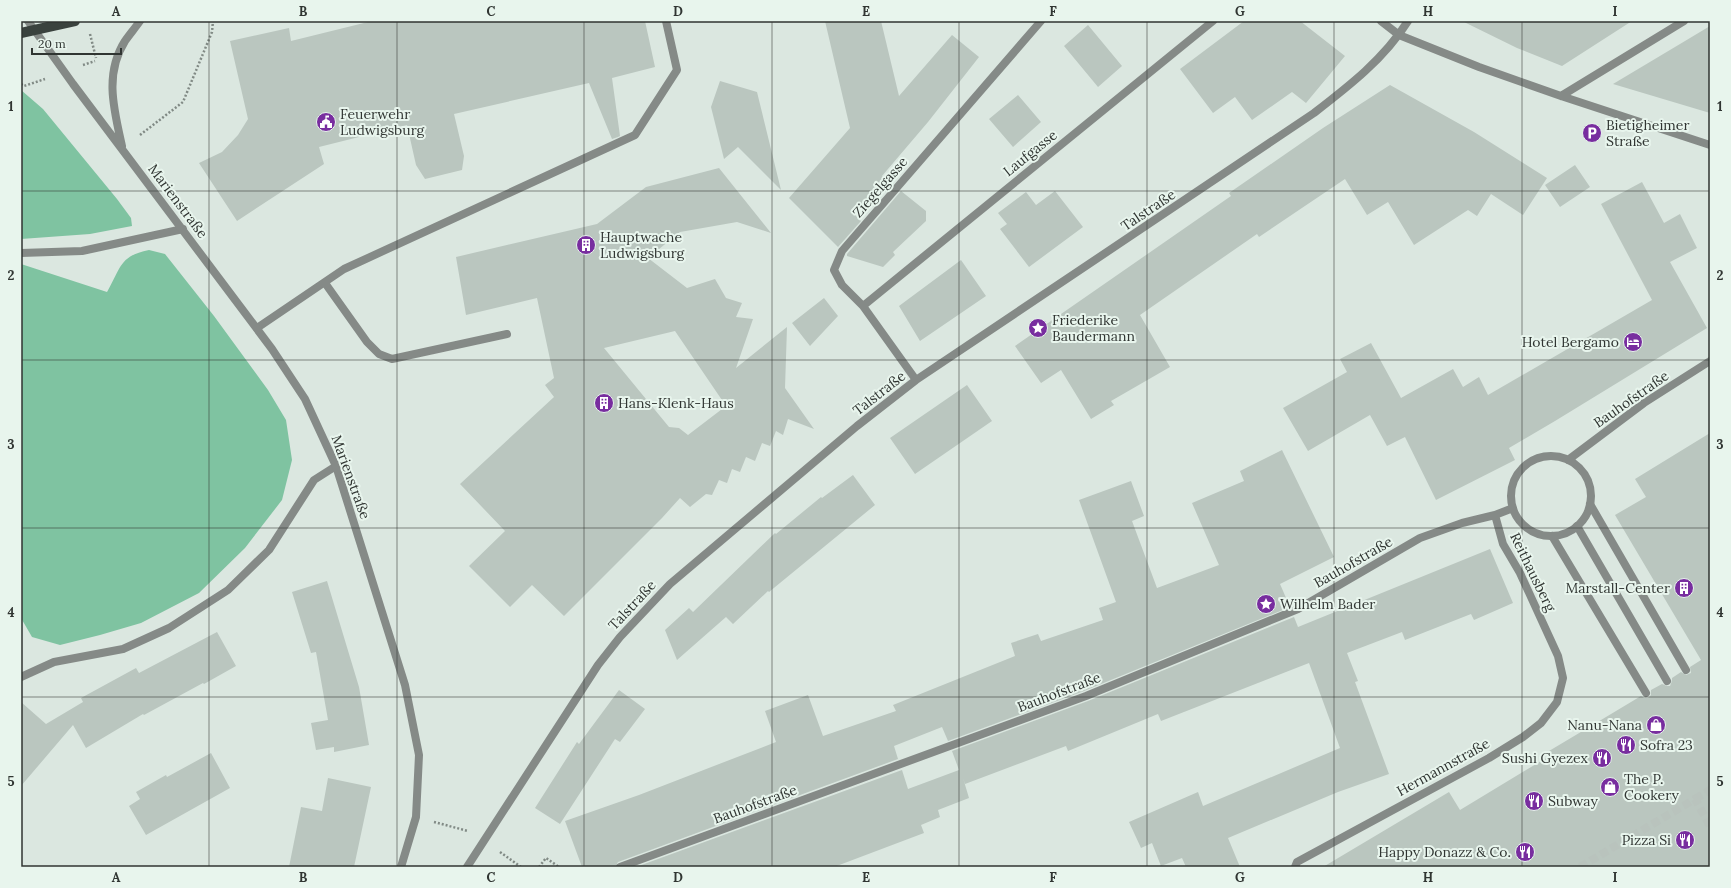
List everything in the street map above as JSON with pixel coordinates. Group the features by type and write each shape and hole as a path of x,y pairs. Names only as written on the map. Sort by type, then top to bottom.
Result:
{"main road":[{"path":"21,33 75,21"}],"street":[{"name":"Marienstraße","path":"28,21 257,328 305,399 336,466 405,685 419,755 416,817 401,867"},
{"name":"Marienstraße","path":"122,149 114,108 113,75 116,60 125,41 140,21"},
{"path":"257,328 344,269 635,135 677,70 666,21"},
{"name":"Ziegelgasse","path":"916,380 863,306 842,285 834,270 842,251 1041,21"},
{"name":"Laufgasse","path":"863,306 1213,21"},
{"path":"1381,21 1399,35 1479,67 1561,96 1710,145"},
{"name":"Talstraße","path":"467,867 598,665 644,610 697,560 771,501 857,426 916,380 1314,114 1366,72 1399,35 1408,21"},
{"path":"1561,96 1684,21"},
{"path":"21,253 82,251 183,229"},
{"path":"325,283 367,342 379,354 392,359 507,334"},
{"name":"Bauhofstraße","path":"1568,460 1644,403 1710,361"},
{"path":"1555,457 1568,460 1578,468 1586,478 1590,490 1590,504 1586,516 1577,526 1566,533 1552,536 1539,535 1527,529 1518,519 1513,508 1511,495 1514,482 1520,471 1530,462 1542,458 1555,457"},
{"path":"21,677 54,662 123,649 169,628 228,590 269,550 314,480 336,466"},
{"path":"1590,504 1686,670"},
{"path":"1495,515 1513,508"},
{"name":"Bauhofstraße","path":"620,867 1086,696 1298,609 1420,538 1462,523 1495,515"},
{"name":"Reithausberg","path":"1495,515 1503,544 1520,573 1558,656"},
{"path":"1577,526 1667,681"},
{"path":"1552,536 1646,693"},
{"name":"Hermannstraße","path":"1295,867 1297,862 1482,761 1529,732 1541,722 1557,702 1563,678 1558,656"}],"path":[{"path":"122,149 183,102 212,32 213,21"},
{"path":"88,28 97,60"},
{"path":"442,824 469,831"},
{"path":"502,854 521,867"},
{"path":"539,867 546,858 559,867"}],"green space":[{"path":"21,90 43,109 117,199 131,218 132,226 90,234 21,239"},
{"path":"149,250 165,254 214,316 268,390 286,420 292,460 282,500 245,548 199,593 141,623 60,645 32,637 21,618 21,264 107,292 122,264 126,260 132,256"}],"building":[{"name":"Feuerwehr Ludwigsburg","path":"372,21 645,21 655,67 612,78 620,136 618,137 612,139 589,83 454,114 464,156 462,170 425,179 416,165 407,125 319,147 324,164 237,221 199,163 222,152 238,135 248,119 230,41 289,28 291,41"},
{"path":"825,21 881,21 899,96 952,35 979,57 928,122 882,176 884,178 855,215 861,221 838,247 789,198 850,128"},
{"path":"1244,21 1300,21 1345,56 1306,103 1292,92 1252,120 1235,97 1213,113 1180,69"},
{"path":"1462,21 1632,21 1562,66 1517,48"},
{"path":"1088,25 1122,66 1098,87 1064,46"},
{"path":"1710,26 1710,113 1613,84 1680,44"},
{"path":"720,81 757,92 781,190 738,147 724,159 711,107"},
{"path":"1390,85 1474,132 1547,178 1523,215 1491,194 1477,216 1468,210 1414,245 1388,202 1367,215 1345,179 1259,237 1257,234 1140,315 1170,367 1111,401 1114,405 1091,419 1061,370 1041,383 1015,346 1231,196 1229,193 1323,128"},
{"path":"1018,95 1041,122 1013,147 989,119"},
{"path":"1575,165 1590,187 1560,207 1545,185"},
{"path":"719,168 771,233 737,222 680,232 648,258 687,288 715,279 726,298 742,303 736,317 753,319 736,368 787,327 785,388 814,429 788,419 783,435 776,431 770,446 762,443 755,461 746,457 740,472 732,469 727,483 719,480 712,495 706,494 690,507 680,498 564,616 532,585 510,607 469,566 505,531 460,484 554,397 545,385 554,378 537,298 466,315 456,257 597,224 646,187","holes":["675,331 726,406 688,435 679,428 669,427 604,348"]},
{"path":"1642,182 1664,223 1680,214 1697,248 1670,262 1707,328 1509,448 1515,460 1436,500 1405,437 1387,446 1370,415 1308,451 1283,408 1347,372 1340,359 1371,343 1401,398 1453,369 1463,387 1479,377 1488,395 1652,300 1601,204"},
{"path":"901,191 926,211 926,221 893,252 895,255 883,267 847,256 847,254"},
{"path":"1055,191 1083,227 1029,267 1000,229 1007,224 998,213 1026,192 1036,205"},
{"path":"961,260 986,296 920,341 899,306"},
{"path":"824,298 838,316 810,346 792,323"},
{"path":"967,385 992,421 915,474 890,438"},
{"name":"Marstall-Center","path":"1710,433 1710,867 1323,867 1449,792 1460,810 1551,755 1549,751 1641,696 1648,698 1651,695 1651,690 1662,684 1670,686 1672,678 1681,672 1686,675 1691,673 1690,667 1701,660 1615,515 1646,497 1635,479"},
{"path":"1282,450 1334,557 1280,584 1290,607 1084,691 948,741 942,727 894,746 898,759 618,862 615,867 582,867 565,821 639,795 776,742 765,711 808,695 823,736 896,711 893,705 1015,656 1011,643 1038,634 1041,641 1103,620 1099,608 1116,602 1079,500 1131,481 1144,516 1132,521 1157,588 1219,565 1192,503 1244,481 1240,471"},
{"path":"853,475 875,505 769,592 768,591 733,624 726,617 677,660 665,630 689,608 693,612 775,533 776,534 821,497 822,498"},
{"path":"1490,549 1513,603 1474,620 1471,614 1405,640 1402,632 1347,653 1358,681 1355,682 1389,774 1338,792 1228,838 1240,867 1186,867 1182,858 1161,866 1152,843 1141,848 1129,822 1198,792 1203,806 1340,748 1309,663 1161,721 1158,714 1068,751 1066,746 965,784 963,778 969,798 938,810 940,817 921,825 924,833 834,867 636,867 902,770 908,789 959,770 952,751 1088,701 1294,617 1298,627"},
{"path":"327,581 359,687 369,745 334,752 334,747 316,750 311,723 328,720 316,652 311,653 292,592"},
{"path":"217,632 236,666 144,715 143,714 86,748 73,725 21,786 21,702 46,724 83,702 81,698 136,668 139,673"},
{"path":"619,690 645,709 620,742 615,739 560,824 535,808 577,742 579,744"},
{"path":"211,753 230,788 146,835 129,806 140,799 136,792 166,775 167,777"},
{"path":"328,778 371,787 354,867 289,867 301,807 322,811"}],"tunnel":[{"path":"1695,799 1710,790"},
{"path":"1580,867 1695,799 1710,826"}],"place":[{"name":"Feuerwehr Ludwigsburg","path":"326,122"},
{"name":"Bietigheimer Straße","path":"1592,133"},
{"name":"Hauptwache Ludwigsburg","path":"586,245"},
{"name":"Friederike Baudermann","path":"1038,328"},
{"name":"Hotel Bergamo","path":"1633,342"},
{"name":"Hans-Klenk-Haus","path":"604,403"},
{"name":"Marstall-Center","path":"1684,588"},
{"name":"Wilhelm Bader","path":"1266,604"},
{"name":"Nanu-Nana","path":"1656,725"},
{"name":"Sofra 23","path":"1626,745"},
{"name":"Sushi Gyezex","path":"1602,758"},
{"name":"The P. Cookery","path":"1610,787"},
{"name":"Subway","path":"1534,801"},
{"name":"Pizza Si","path":"1685,840"},
{"name":"Happy Donazz & Co.","path":"1525,852"}]}
